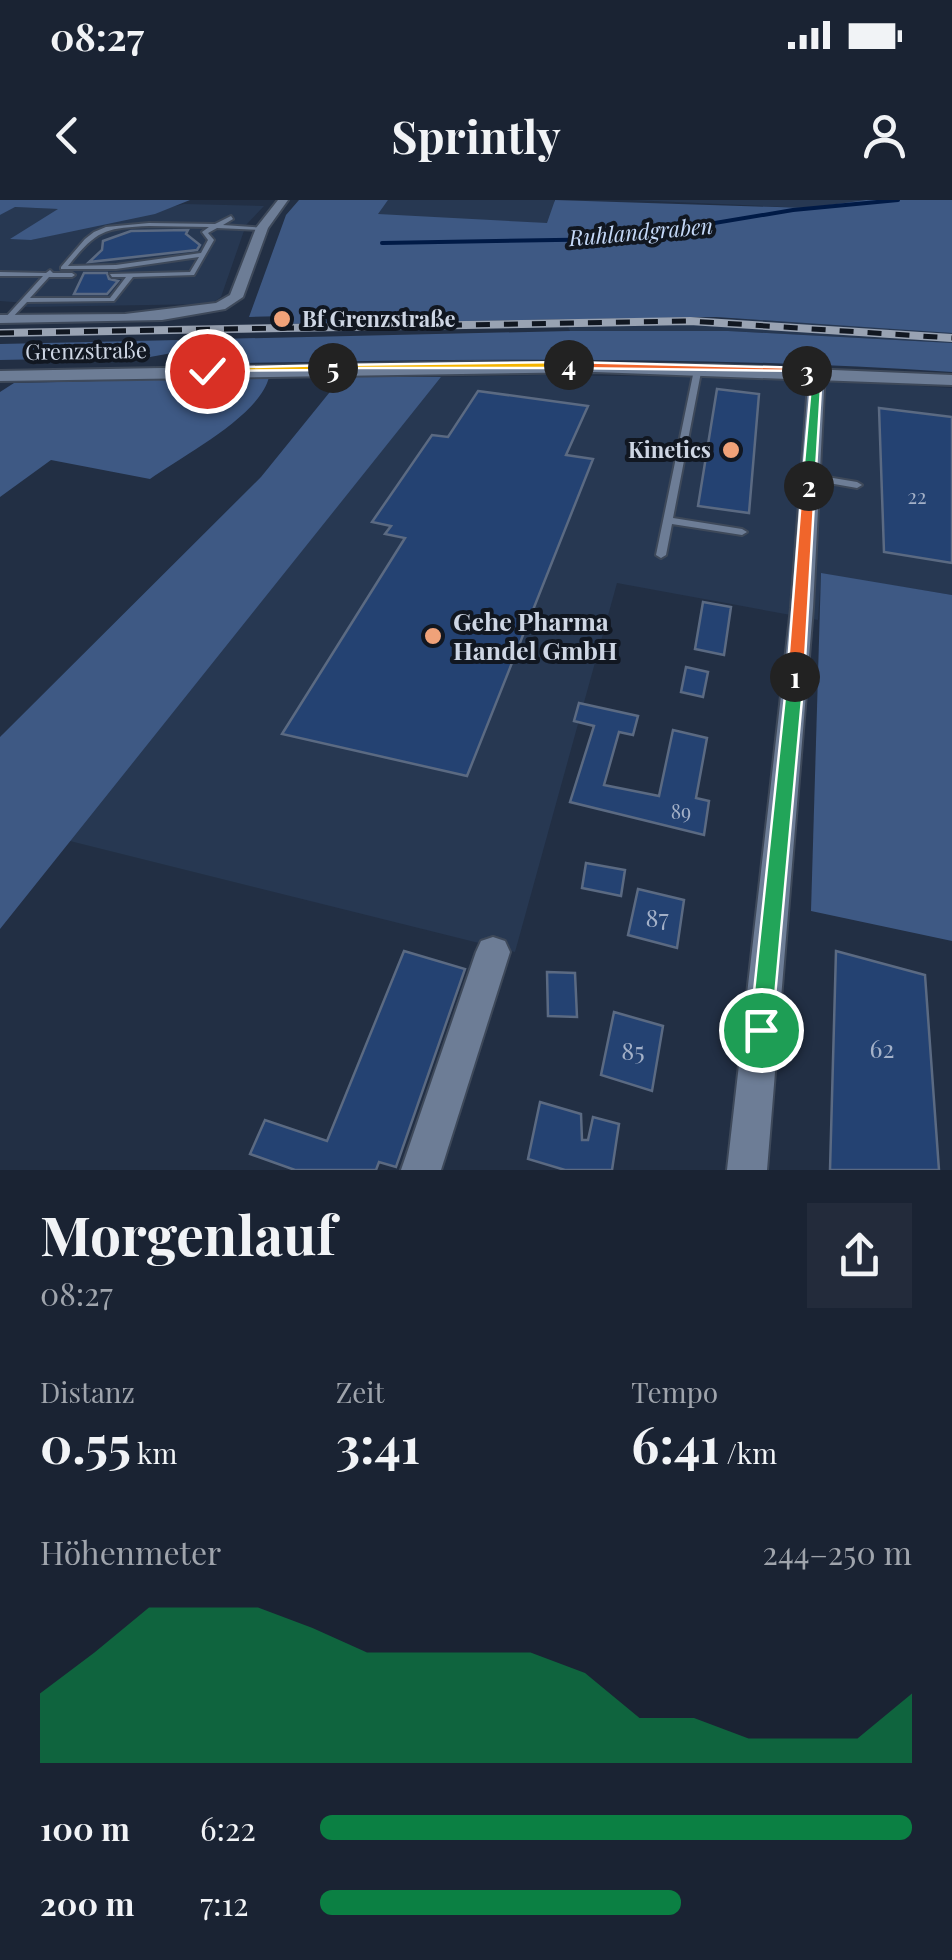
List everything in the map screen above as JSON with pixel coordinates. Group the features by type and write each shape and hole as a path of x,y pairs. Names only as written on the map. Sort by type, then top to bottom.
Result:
{"street":[{"path":"4,319 174,315 228,306 236,297 262,228 283,200"},
{"name":"Grenzstraße","path":"0,376 475,366 698,366 952,380"},
{"path":"747,1170 802,608 817,371"},
{"path":"422,1170 493,952"}],"lane":[{"path":"207,230 231,218"},
{"path":"4,319 43,278 63,268 95,233 125,226 262,228"},
{"path":"0,286 6,280 192,274 211,240 207,230"},
{"path":"63,268 116,267 203,255"},
{"path":"0,274 43,278"},
{"path":"24,300 112,300 131,274"},
{"path":"660,555 698,366"},
{"path":"809,477 857,485"},
{"path":"668,520 742,532"}],"shaded area":[{"path":"0,200 190,200 155,214 31,240 10,239 58,209 15,207 0,215"},
{"path":"299,200 388,200 378,214 547,223 555,200 807,208 866,200 952,200 952,333 716,317 284,324 286,316 249,317 286,215"},
{"path":"388,200 554,200 555,224 374,215"},
{"path":"631,200 866,200 807,208"},
{"path":"184,204 264,206 246,225 221,297 211,304 25,307 26,303 0,301 0,215 14,207 60,209 31,240"},
{"path":"658,317 833,322 952,333 952,343 728,331 570,331 564,319"},
{"path":"728,331 952,343 952,372 668,361 195,364 191,362 194,358 216,357 218,353 187,353 193,341 217,339"},
{"path":"179,340 172,353 150,357 0,360 0,344"},
{"path":"269,377 263,392 236,420 150,479 51,460 0,497 0,392 14,383"},
{"path":"342,377 441,377 0,929 0,737 261,477"},
{"path":"441,377 794,378 952,388 952,595 821,574 818,620 617,583 515,952 66,840"},
{"path":"821,573 952,595 952,941 811,911"}],"building":[{"path":"188,230 186,234 200,245 197,250 89,262 102,250 103,241 131,231"},
{"path":"84,273 107,273 109,279 118,281 107,294 74,294"},
{"name":"Kinetics","path":"717,389 759,394 749,513 698,506"},
{"name":"Gehe Pharma Handel GmbH","path":"478,391 588,406 566,455 593,459 467,776 282,734 405,538 385,534 391,526 372,522 432,435 448,437"},
{"path":"879,408 952,417 952,563 884,552"},
{"path":"703,602 731,607 724,655 695,649"},
{"path":"686,667 708,672 703,697 681,692"},
{"path":"579,703 638,716 633,735 619,732 604,785 659,796 673,730 707,738 696,798 709,801 704,835 570,802 594,726 574,721"},
{"path":"586,863 625,870 621,896 582,888"},
{"path":"638,889 684,900 677,948 628,935"},
{"path":"404,951 465,969 396,1167 379,1162 376,1170 295,1170 250,1154 265,1120 327,1141"},
{"path":"836,951 925,975 939,1170 830,1170"},
{"path":"547,972 575,973 577,1017 548,1016"},
{"path":"614,1012 663,1026 652,1091 601,1075"},
{"path":"540,1102 581,1114 582,1140 588,1140 593,1117 619,1124 612,1170 565,1170 528,1159"}],"waterway":[{"name":"Ruhlandgraben","path":"382,243 619,239 793,210 898,200"}],"railway":[{"path":"0,333 690,321 952,338"}],"place":[{"name":"Bf Grenzstraße","path":"282,319"},
{"name":"Kinetics","path":"731,450"},
{"name":"Gehe Pharma Handel GmbH","path":"433,636"}],"route":[{"path":"207,371 605,365 817,371 802,608 761,1030"}]}
